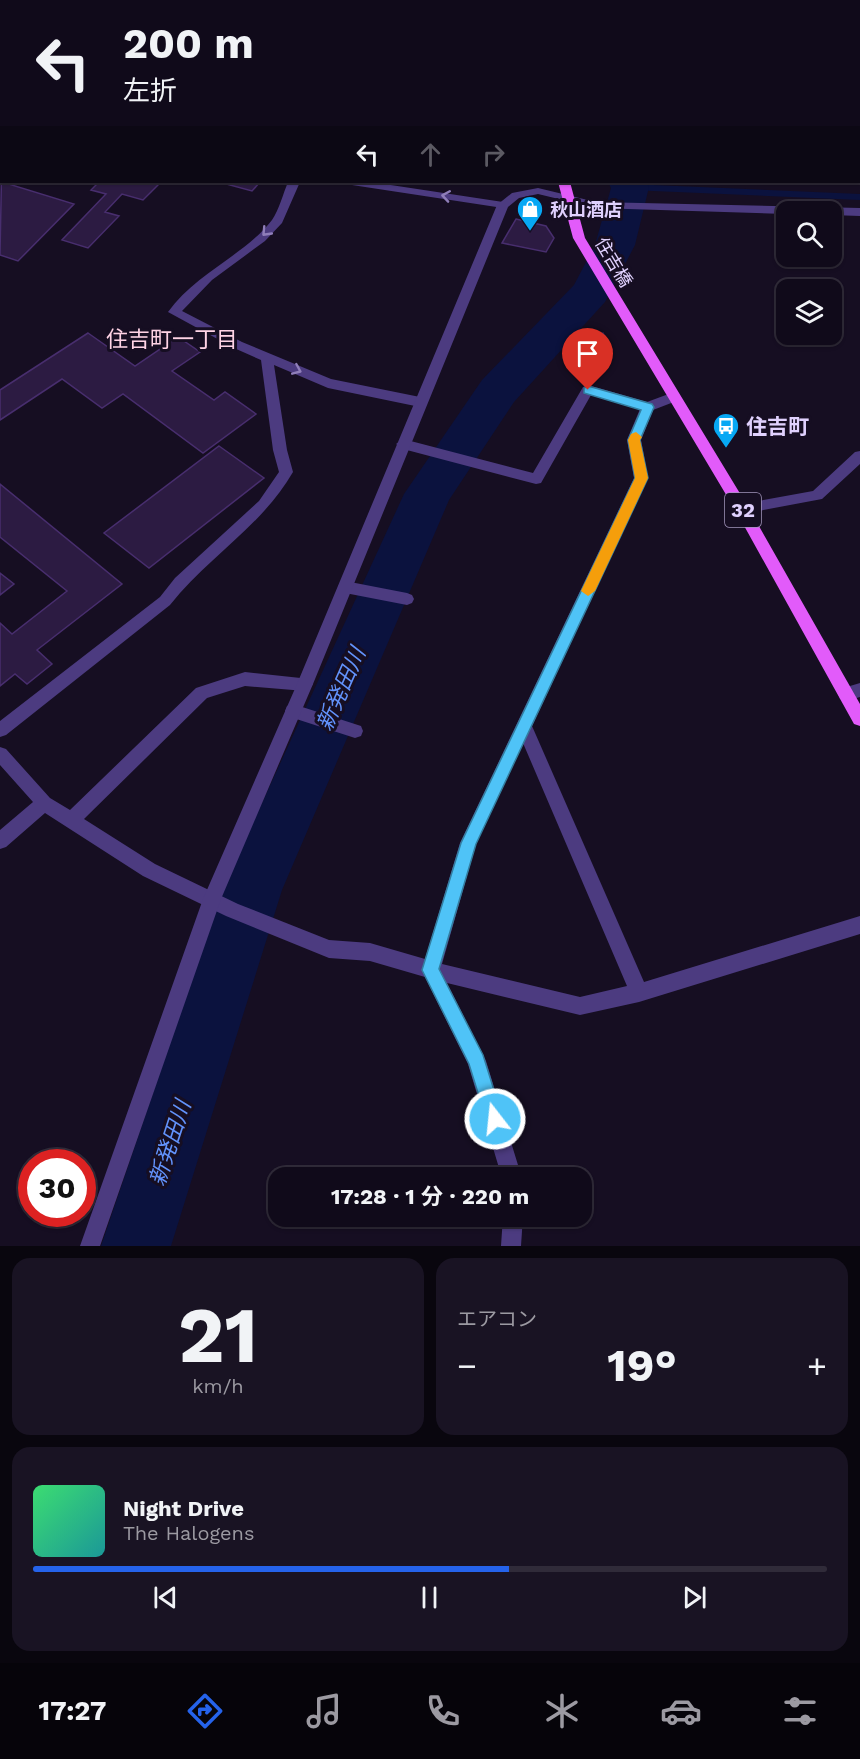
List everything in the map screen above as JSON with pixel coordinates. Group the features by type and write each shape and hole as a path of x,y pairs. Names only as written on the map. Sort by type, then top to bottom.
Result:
{"main road":[{"name":"住吉橋","path":"566,189 579,238 674,397"},
{"name":"32","path":"674,397 853,692 860,718"}],"street":[{"path":"294,183 278,219 261,238 208,277 174,312 267,358 328,383 420,402"},
{"path":"359,183 503,205"},
{"path":"90,1246 212,899 305,684 503,205 516,195 538,190 566,189 596,205 860,212"},
{"path":"0,730 165,601 180,582 264,505 286,472 280,450 267,358"},
{"path":"403,444 536,479 588,390 648,407 674,397"},
{"path":"509,1167 477,1061 431,970 468,843 641,478 634,440 648,407"},
{"path":"742,509 817,495 860,456"},
{"path":"345,587 407,599"},
{"path":"71,820 202,693 245,679 305,684"},
{"path":"293,711 355,731"},
{"path":"524,726 639,993"},
{"path":"0,754 44,803 149,870 232,910 329,949 370,952 431,970 580,1006 639,993 860,925"},
{"path":"0,841 44,803"},
{"path":"511,1246 512,1227"}],"building":[{"path":"1,183 74,204 18,261 0,255"},
{"path":"98,183 160,183 143,200 122,194 105,212 119,216 88,248 62,240 106,194 91,190"},
{"path":"223,183 259,183 252,191"},
{"name":"秋山酒店","path":"516,219 546,226 554,238 546,252 502,243"},
{"path":"88,333 135,366 178,337 200,352 172,371 214,400 225,392 256,414 203,453 123,394 102,408 62,379 0,420 0,390"},
{"path":"603,333 612,350 581,356 572,340"},
{"path":"219,446 264,478 149,568 104,533"},
{"path":"0,484 122,584 37,650 52,664 27,684 15,674 0,686 0,623 12,634 67,591 0,537"},
{"path":"0,573 14,584 0,595"}],"waterway":[{"name":"新発田川","path":"136,1246 252,890 428,494 498,391 591,292 615,245 630,187 627,183"},
{"path":"630,187 860,197"}],"slow traffic":[{"path":"588,591 641,478 634,440 636,437"}],"place":[{"name":"秋山酒店","path":"530,232"},
{"name":"住吉町","path":"726,449"}],"district":[{"name":"住吉町一丁目","path":"172,339"}],"route":[{"path":"495,1119 477,1061 431,970 468,843 641,478 634,440 648,407 588,390"}]}
